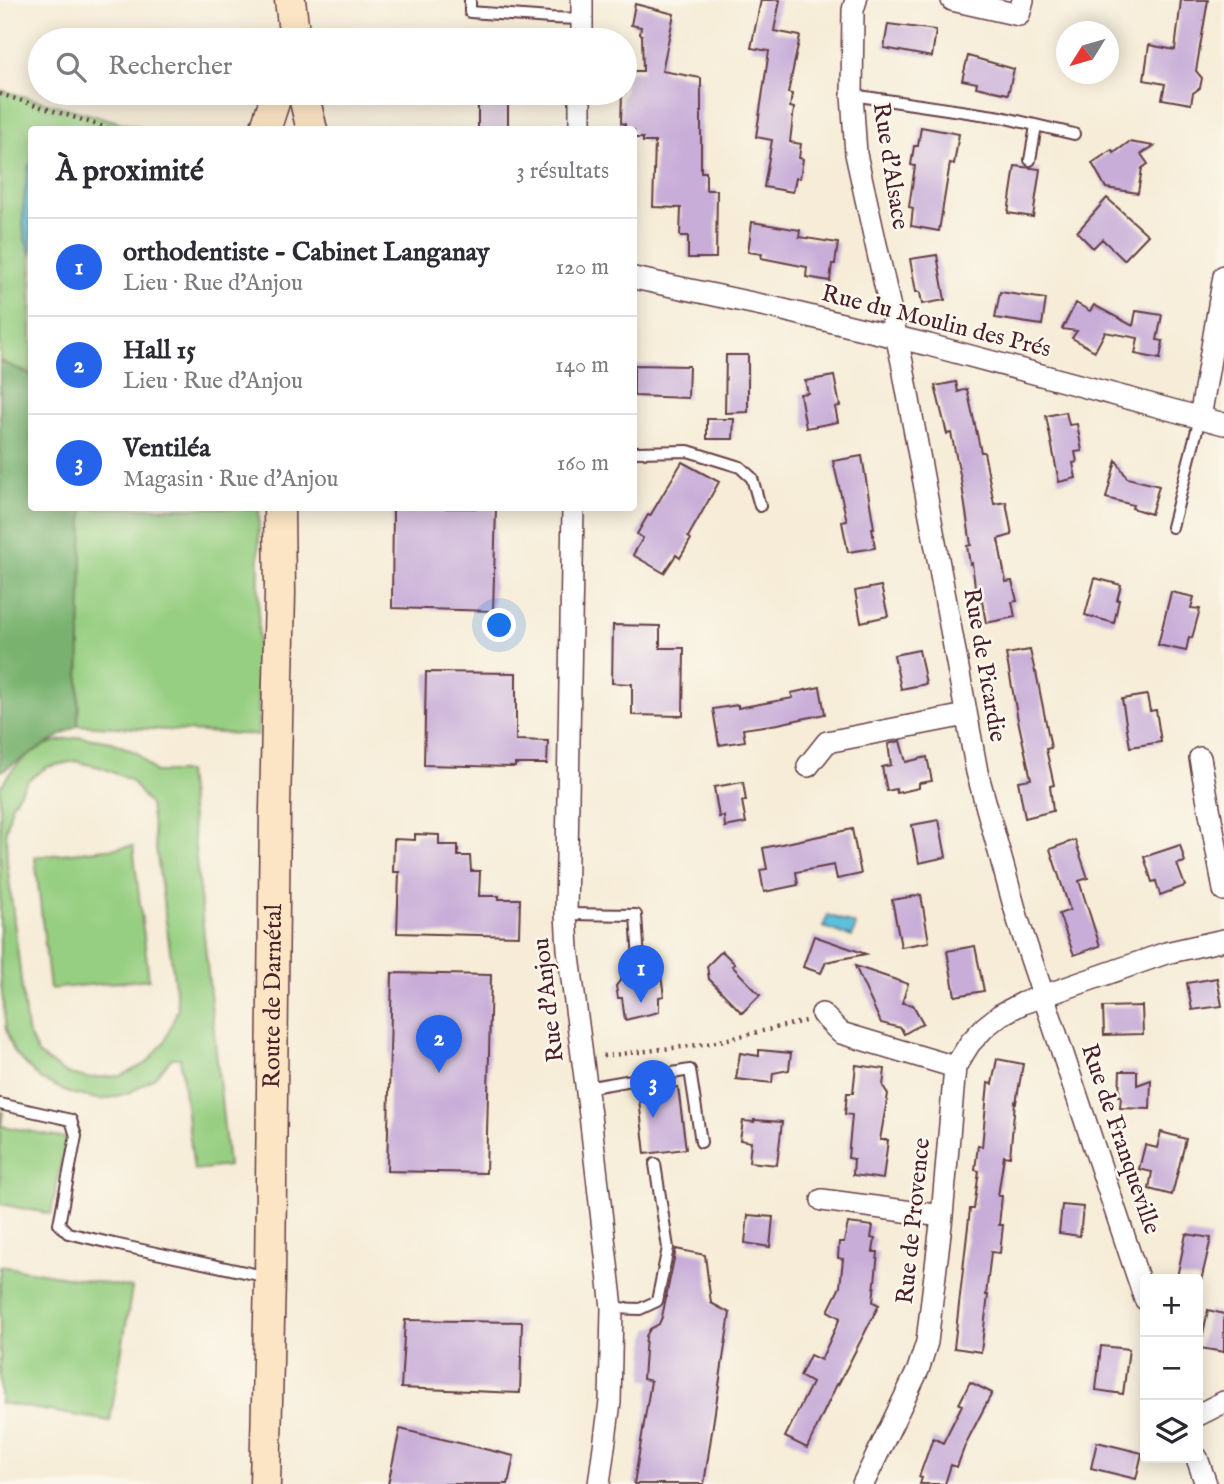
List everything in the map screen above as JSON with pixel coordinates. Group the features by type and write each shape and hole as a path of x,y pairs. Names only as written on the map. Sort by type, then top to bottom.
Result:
{"main road":[{"path":"284,28 288,0"},
{"path":"288,0 293,28"},
{"path":"266,126 273,105"},
{"path":"306,105 311,126"},
{"name":"Route de Darnétal","path":"265,1484 271,1278 279,511"}],"street":[{"name":"Rue d'Alsace","path":"856,0 853,10 852,95 856,154 897,337"},
{"path":"952,0 1019,15 1023,0"},
{"path":"582,9 582,28"},
{"path":"580,105 580,126"},
{"path":"1200,418 1224,276"},
{"name":"Rue du Moulin des Prés","path":"637,279 897,337 1224,424"},
{"name":"Rue de Picardie","path":"897,337 977,772 1018,920 1044,996"},
{"name":"Rue d'Anjou","path":"573,511 566,914 612,1308 610,1402 599,1484"},
{"path":"808,766 827,742 966,715"},
{"path":"1200,758 1224,890"},
{"name":"Rue de Provence","path":"863,1484 918,1370 927,1342 942,1216 955,1067 970,1043 1000,1015 1023,1003 1166,953 1224,940"},
{"name":"Rue de Franqueville","path":"1044,996 1140,1283"},
{"path":"822,1014 841,1033 955,1067"},
{"path":"822,1200 942,1216"},
{"path":"1203,1412 1224,1402"},
{"path":"1199,1463 1206,1484"}],"lane":[{"path":"470,0 470,12 550,18 582,9"},
{"path":"852,95 1001,117 1073,134"},
{"path":"1030,160 1037,126"},
{"path":"1172,527 1200,418"},
{"path":"637,452 688,451 740,467 752,478 760,506"},
{"path":"566,914 636,915 639,961"},
{"path":"586,1088 690,1070 701,1142"},
{"path":"0,1104 71,1120 76,1136 59,1224 68,1233 271,1278"},
{"path":"612,1308 640,1309 657,1301 668,1248 655,1164"}],"path":[{"path":"0,94 28,103"},
{"path":"35,105 101,126"},
{"path":"582,1059 708,1044 800,1023 822,1014"}],"green space":[{"path":"0,90 28,98 28,105 55,105 133,126 28,126 28,374 0,361"},
{"path":"0,361 28,374 28,511 83,511 78,725 0,772"},
{"path":"83,511 259,511 258,735 78,725"},
{"path":"80,737 112,742 137,753 155,772 187,772 228,1166 194,1170 180,1058 172,1058 155,1077 131,1092 102,1100 69,1093 40,1079 14,1052 6,1030 0,974 0,788 15,767 35,750 51,743","holes":["75,761 103,768 130,780 150,805 178,1008 165,1041 147,1063 121,1076 87,1078 65,1073 38,1054 27,1031 7,862 6,831 12,804 27,781 47,767"]},
{"path":"133,846 149,979 50,989 35,857"},
{"path":"0,1111 3,1112 1,1126 66,1138 51,1214 0,1204"},
{"path":"0,1266 132,1288 110,1421 0,1403"}],"water":[{"path":"28,172 28,248 23,222"},
{"path":"828,915 856,925 852,937 823,927"}],"building":[{"path":"761,0 780,0 774,31 800,36 788,93 792,94 790,107 794,108 790,142 801,144 799,158 803,159 800,178 796,178 793,192 764,187 772,140 756,137 769,51 751,48"},
{"path":"1181,0 1208,0 1196,71 1202,78 1200,88 1193,93 1191,104 1162,99 1165,84 1144,80 1149,45 1175,50"},
{"path":"635,4 674,14 662,71 701,78 701,172 706,172 706,190 717,190 716,258 688,258 688,236 680,236 681,208 653,207 655,142 643,142 643,138 637,138 637,126 625,126 621,123 622,105 637,105 637,71 643,71 641,27 631,25"},
{"path":"888,24 936,30 932,57 884,48"},
{"path":"968,56 1014,69 1008,94 976,87 977,83 962,80"},
{"path":"478,105 508,105 508,126 478,126"},
{"path":"921,127 959,134 954,164 950,163 939,231 911,226 913,208 909,207 915,166 911,165"},
{"path":"1129,142 1154,146 1141,154 1148,164 1142,168 1138,193 1106,188 1092,163 1112,150 1114,153"},
{"path":"1015,166 1040,169 1033,217 1008,213"},
{"path":"1107,198 1148,235 1124,260 1102,239 1093,248 1077,232"},
{"path":"752,222 800,230 799,237 838,243 830,281 806,277 807,267 761,258 762,254 748,252"},
{"path":"937,255 945,300 922,304 920,292 916,292 910,259"},
{"path":"1000,292 1046,299 1042,325 995,318"},
{"path":"1076,303 1090,311 1094,305 1133,326 1136,311 1162,315 1157,340 1163,341 1160,359 1135,354 1138,338 1105,332 1095,351 1072,338 1077,331 1062,329"},
{"path":"726,355 748,355 748,412 725,413"},
{"path":"637,365 689,366 688,398 637,396"},
{"path":"834,376 840,406 835,407 838,422 806,428 800,394 808,393 805,381"},
{"path":"956,382 958,392 967,389 981,452 984,452 994,504 1006,502 1012,535 998,539 1006,582 1012,581 1017,601 1012,602 1015,617 986,623 982,601 977,602 972,563 970,564 967,546 971,545 961,479 951,433 947,434 935,386"},
{"path":"1066,412 1069,425 1077,424 1082,451 1075,452 1077,462 1073,463 1076,478 1059,482 1046,416"},
{"path":"707,419 734,419 733,439 707,439"},
{"path":"862,456 875,548 848,552 842,522 847,521 833,461"},
{"path":"1116,460 1127,478 1159,486 1151,514 1132,508 1133,505 1106,498"},
{"path":"682,462 719,482 688,537 691,539 680,558 676,555 664,573 633,555 643,538 637,534"},
{"path":"393,511 496,511 493,611 392,608"},
{"path":"1095,578 1121,585 1114,623 1085,615"},
{"path":"881,586 888,616 861,622 855,591"},
{"path":"1171,592 1194,597 1191,608 1200,609 1186,651 1158,645"},
{"path":"613,625 660,626 660,648 684,648 683,716 632,715 632,684 612,683"},
{"path":"919,650 926,684 901,689 894,655"},
{"path":"1030,650 1051,748 1046,749 1054,785 1050,786 1053,811 1025,818 1018,781 1031,779 1006,654"},
{"path":"426,672 516,673 516,740 548,741 547,764 515,764 515,767 424,765"},
{"path":"820,687 825,714 743,729 745,741 719,745 713,709 738,705 738,708 793,698 791,693"},
{"path":"1147,695 1150,711 1156,710 1161,742 1130,747 1122,699"},
{"path":"900,741 906,762 927,757 932,781 919,783 919,788 897,793 896,789 887,791 882,767 891,765 888,744"},
{"path":"743,782 746,801 742,801 746,823 725,827 724,816 719,817 714,787"},
{"path":"939,820 946,857 919,863 912,825"},
{"path":"852,829 861,874 837,879 834,865 796,872 798,885 764,892 760,870 767,869 763,848"},
{"path":"415,834 439,835 439,845 458,845 458,856 470,856 471,871 480,871 479,896 520,899 519,936 397,933 399,872 393,872 394,839 415,840"},
{"path":"1075,840 1088,878 1079,881 1100,946 1074,955 1059,914 1070,910 1050,849"},
{"path":"1180,845 1185,862 1177,864 1185,886 1160,895 1156,881 1152,882 1144,857"},
{"path":"921,895 929,942 901,947 892,900"},
{"path":"814,936 866,954 826,962 821,973 803,967"},
{"path":"975,946 984,991 955,996 947,951"},
{"path":"722,951 735,964 732,966 760,995 742,1013 709,979 707,966"},
{"path":"855,966 908,984 902,1003 913,1005 923,1023 904,1034 901,1028 881,1023"},
{"path":"392,973 491,975 486,1173 387,1171"},
{"path":"658,973 661,975 664,996 659,997 659,1012 625,1020 622,998 618,998 616,986 622,978"},
{"path":"1217,978 1222,1006 1192,1010 1187,983"},
{"path":"1142,1006 1143,1034 1104,1035 1103,1007"},
{"path":"759,1050 791,1053 789,1070 773,1073 772,1083 736,1079 740,1053 759,1056"},
{"path":"997,1059 1023,1064 1015,1102 1010,1157 1004,1156 998,1196 1002,1196 1000,1253 991,1252 981,1352 954,1348 970,1209 974,1209 979,1171 975,1170 978,1145 982,1147 988,1083 992,1084"},
{"path":"856,1065 885,1069 883,1086 888,1094 880,1140 888,1140 883,1179 853,1175 854,1159 848,1158 852,1115 845,1114 847,1093 853,1093"},
{"path":"1120,1071 1137,1071 1137,1085 1151,1080 1150,1109 1120,1108"},
{"path":"678,1087 686,1149 645,1154 638,1090"},
{"path":"743,1121 782,1122 777,1165 749,1162 751,1142 740,1140"},
{"path":"1161,1132 1186,1139 1172,1195 1149,1189 1152,1172 1139,1169 1145,1145 1157,1148"},
{"path":"1062,1205 1083,1207 1080,1236 1059,1233"},
{"path":"748,1215 773,1217 770,1247 745,1243"},
{"path":"848,1223 873,1226 873,1252 878,1252 873,1302 879,1305 807,1448 785,1437 812,1383 800,1376 810,1355 821,1360 840,1318 828,1311 840,1287 843,1259 838,1258 839,1242 844,1242"},
{"path":"1186,1234 1211,1238 1203,1274 1178,1274"},
{"path":"676,1249 705,1255 711,1303 730,1313 704,1484 634,1484 651,1381 643,1379 646,1336 650,1329 659,1324 662,1317"},
{"path":"1208,1310 1224,1314 1224,1352 1203,1348"},
{"path":"405,1320 522,1322 520,1393 401,1388"},
{"path":"1101,1346 1129,1349 1123,1394 1096,1390"},
{"path":"970,1382 992,1393 966,1443 957,1467 951,1465 945,1484 920,1484 922,1478 919,1477 933,1438 943,1443"},
{"path":"400,1429 514,1456 508,1484 388,1484"},
{"path":"1097,1442 1140,1453 1136,1479 1091,1468"}],"place":[{"name":"orthodentiste - Cabinet Langanay","path":"641,1003"},
{"name":"Hall 15","path":"439,1073"},
{"name":"Ventiléa","path":"653,1118"}]}
